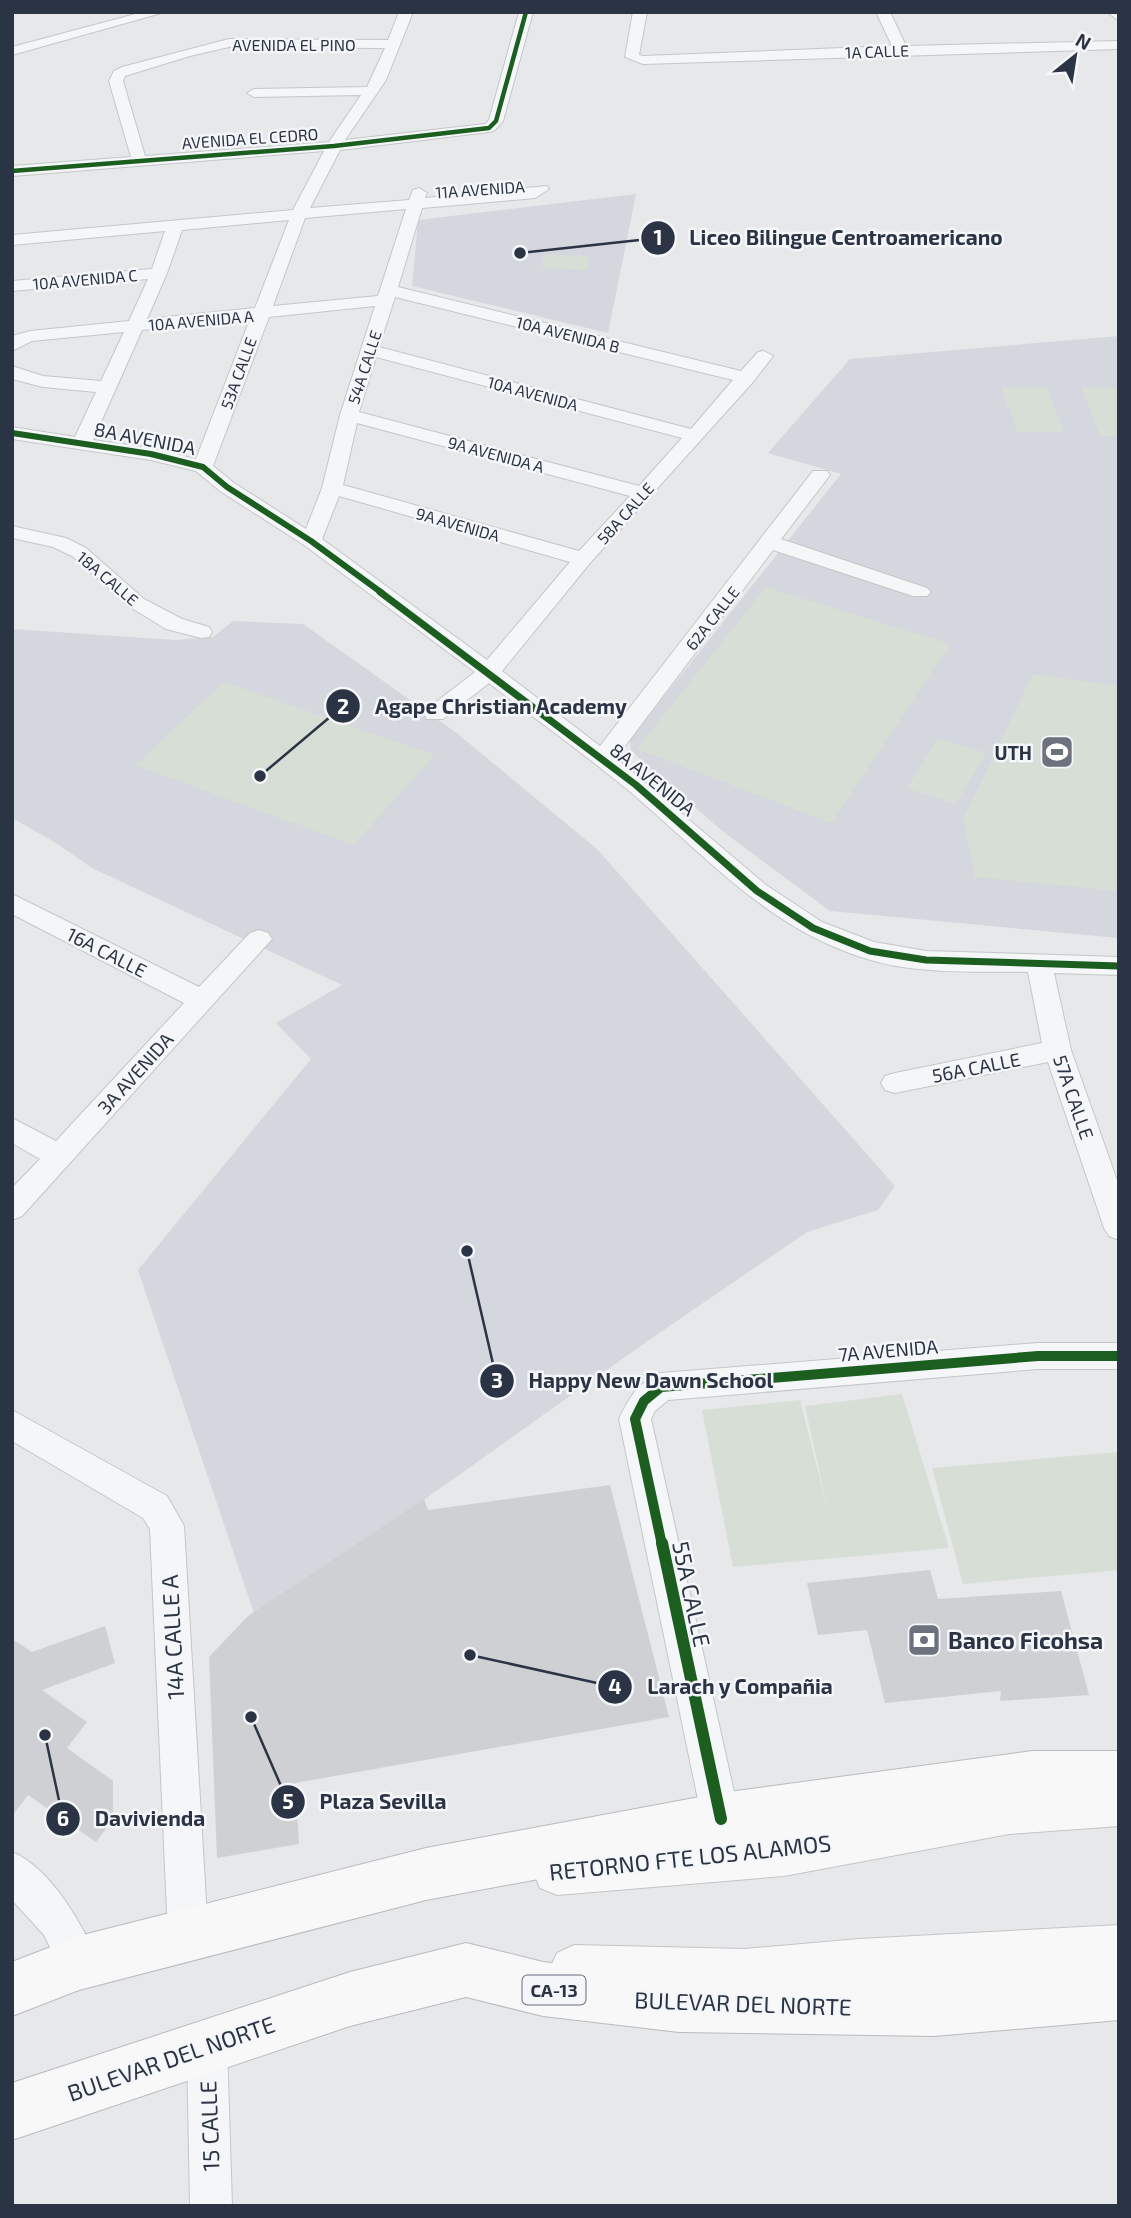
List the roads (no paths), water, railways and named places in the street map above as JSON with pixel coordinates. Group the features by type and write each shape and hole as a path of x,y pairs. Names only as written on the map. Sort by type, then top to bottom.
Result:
{"highway":[{"path":"12,1989 79,1963 426,1874 721,1819 1032,1776 1119,1776"},
{"name":"BULEVAR DEL NORTE","path":"12,2112 350,1999 466,1970 543,1989 679,2004 934,2008 1119,1993"}],"main road":[{"name":"RETORNO FTE LOS ALAMOS","path":"426,1874 538,1872 784,1852 1009,1811 1119,1802"},
{"path":"466,1970 654,1970 744,1974 859,1964 1119,1950"}],"street":[{"path":"12,51 159,12"},
{"name":"53A CALLE","path":"203,467 302,208 334,146 372,91 406,12"},
{"name":"AVENIDA EL CEDRO","path":"12,171 334,146 489,128 496,121 526,12"},
{"name":"1A CALLE","path":"640,12 632,57 635,59 1119,45"},
{"path":"883,12 901,50"},
{"path":"1113,12 1119,18"},
{"name":"AVENIDA EL PINO","path":"138,160 116,81 119,75 127,70 229,43 394,44"},
{"path":"254,93 372,91"},
{"name":"11A AVENIDA","path":"12,228 536,193 541,189 527,184 417,199"},
{"name":"54A CALLE","path":"311,541 332,488 349,415 417,199"},
{"name":"11A AVENIDA","path":"12,240 175,226 302,208"},
{"path":"82,443 159,273 175,226"},
{"name":"10A AVENIDA C","path":"12,286 159,273"},
{"name":"10A AVENIDA A","path":"14,343 30,336 259,315 388,295"},
{"name":"10A AVENIDA B","path":"388,295 747,377"},
{"name":"10A AVENIDA","path":"370,350 695,436"},
{"name":"58A CALLE","path":"435,714 489,672 583,559 764,356"},
{"path":"15,374 107,387"},
{"name":"9A AVENIDA A","path":"349,415 642,493"},
{"name":"8A AVENIDA","path":"12,433 151,454 203,467 227,487 311,541 489,672 646,794 757,891 813,928 870,951 926,960 1119,966"},
{"name":"62A CALLE","path":"603,760 820,475"},
{"name":"9A AVENIDA","path":"332,488 583,559"},
{"name":"18A CALLE","path":"12,533 59,542 79,552 137,603 174,624 201,632"},
{"path":"770,542 920,592"},
{"name":"16A CALLE","path":"12,903 201,1000"},
{"name":"3A AVENIDA","path":"12,1208 259,939"},
{"name":"57A CALLE","path":"1039,963 1057,1050 1119,1228"},
{"name":"56A CALLE","path":"895,1083 1057,1050"},
{"path":"12,1129 59,1156"},
{"name":"7A AVENIDA","path":"661,1387 1038,1356 1119,1356"},
{"name":"55A CALLE","path":"661,1387 644,1401 635,1419 721,1819"},
{"name":"14A CALLE A","path":"12,1424 155,1507 167,1526 187,1935"},
{"path":"12,1871 58,1921 79,1963"},
{"name":"15 CALLE","path":"207,2046 211,2206"}],"place":[{"name":"Liceo Bilingue Centroamericano","path":"520,253"},
{"name":"UTH","path":"1057,752"},
{"name":"Agape Christian Academy","path":"260,776"},
{"name":"Happy New Dawn School","path":"467,1251"},
{"name":"Banco Ficohsa","path":"924,1640"},
{"name":"Larach y Compañia","path":"470,1655"},
{"name":"Plaza Sevilla","path":"251,1717"},
{"name":"Davivienda","path":"45,1735"}]}
